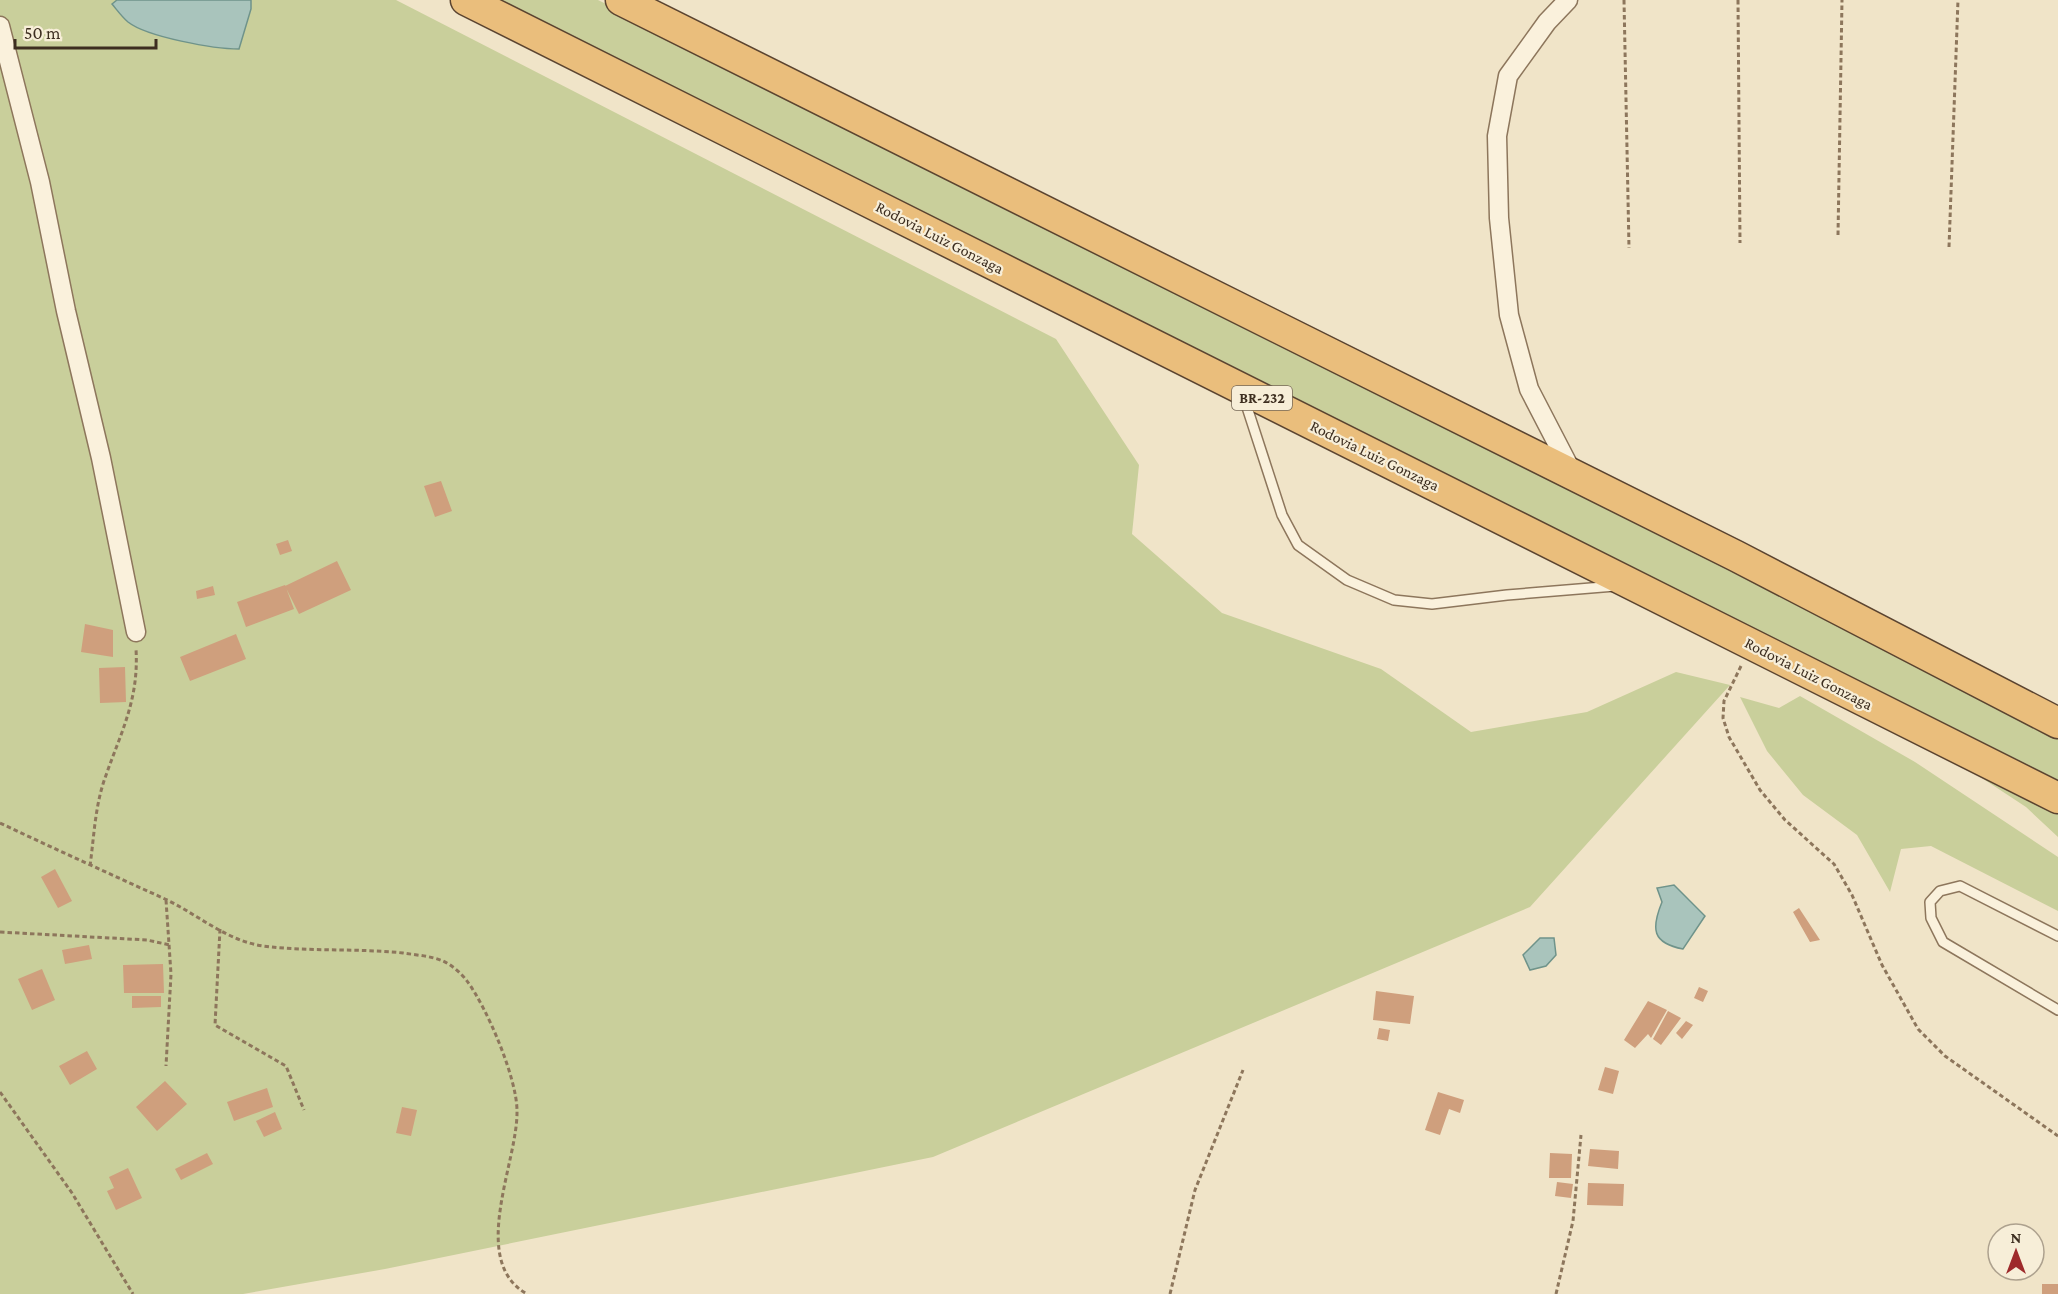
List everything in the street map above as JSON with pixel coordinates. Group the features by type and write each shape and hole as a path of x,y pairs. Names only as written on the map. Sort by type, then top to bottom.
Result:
{"highway":[{"name":"Rodovia Luiz Gonzaga","path":"466,0 1636,584 2058,798"},
{"path":"621,0 1574,475 2058,723"}],"street":[{"path":"1568,0 1547,22 1508,76 1497,136 1499,218 1509,315 1529,389 1574,475"},
{"path":"0,26 40,182 66,311 102,458 135,632"}],"lane":[{"path":"1240,387 1282,515 1298,546 1347,580 1394,600 1432,604 1636,584"},
{"path":"2058,936 1960,886 1940,891 1930,902 1931,918 1943,942 2058,1010"}],"path":[{"path":"1624,0 1629,248"},
{"path":"1738,0 1740,243"},
{"path":"1838,235 1842,0"},
{"path":"1949,247 1958,0"},
{"path":"90,866 105,779 134,698 137,672 135,632"},
{"path":"1753,644 1724,701 1723,718 1742,762 1785,820 1834,864 1852,895 1882,965 1918,1029 1945,1056 2058,1136"},
{"path":"0,824 166,900 238,939 259,945 424,956 444,961 467,981 499,1044 514,1080 517,1111 514,1145 499,1214 497,1242 510,1278 527,1294"},
{"path":"166,900 170,945 166,1065"},
{"path":"220,929 215,1025 286,1065 304,1110"},
{"path":"0,932 147,940 170,945"},
{"path":"1170,1294 1195,1190 1243,1070"},
{"path":"0,1092 72,1193 133,1294"},
{"path":"1556,1294 1574,1221 1581,1135"}],"green space":[{"path":"0,0 396,0 1056,339 1139,465 1132,534 1222,613 1381,669 1471,732 1587,712 1676,672 1730,685 1530,907 933,1157 385,1269 243,1294 0,1294"},
{"path":"486,0 598,0 906,153 1405,391 2058,737 2058,797"},
{"path":"1800,696 1915,762 2058,857 2058,911 1931,846 1901,849 1890,892 1857,835 1803,795 1767,751 1740,697 1779,708"},
{"path":"1956,761 2058,799 2058,837 2026,807"}],"water":[{"path":"117,0 251,0 251,9 239,49 181,41 150,33 126,20 112,4"},
{"path":"1674,885 1705,916 1683,949 1660,939 1656,927 1662,902 1657,888"},
{"path":"1540,938 1554,938 1556,955 1546,966 1530,970 1523,955"}],"building":[{"path":"441,481 452,511 435,517 424,486"},
{"path":"288,540 292,551 280,555 276,544"},
{"path":"337,561 351,590 299,614 285,586"},
{"path":"285,585 294,609 246,627 237,602"},
{"path":"213,586 215,595 197,599 196,591"},
{"path":"85,624 113,630 113,657 81,652"},
{"path":"236,634 246,659 190,681 180,657"},
{"path":"125,667 126,702 100,703 99,668"},
{"path":"55,869 72,901 58,908 41,877"},
{"path":"1799,908 1820,940 1810,942 1793,912"},
{"path":"89,945 92,959 65,964 62,950"},
{"path":"163,964 164,993 124,993 123,965"},
{"path":"42,969 55,1000 32,1010 18,979"},
{"path":"1699,987 1708,991 1703,1002 1694,998"},
{"path":"1376,991 1414,996 1410,1024 1373,1020"},
{"path":"132,996 161,996 161,1007 132,1008"},
{"path":"1648,1001 1667,1010 1651,1038 1648,1034 1635,1048 1624,1040"},
{"path":"1668,1011 1681,1018 1661,1045 1653,1039"},
{"path":"1686,1021 1693,1025 1682,1039 1676,1033"},
{"path":"1379,1028 1390,1030 1388,1041 1377,1039"},
{"path":"87,1051 97,1069 70,1085 59,1066"},
{"path":"1605,1067 1619,1071 1613,1094 1598,1090"},
{"path":"165,1081 187,1104 157,1131 136,1107"},
{"path":"267,1088 273,1107 234,1121 227,1102"},
{"path":"1438,1092 1464,1100 1460,1113 1449,1109 1440,1135 1425,1130"},
{"path":"402,1107 417,1110 411,1136 396,1133"},
{"path":"275,1112 282,1129 264,1137 256,1121"},
{"path":"1590,1149 1619,1151 1618,1169 1588,1166"},
{"path":"207,1153 213,1164 181,1180 175,1169"},
{"path":"1550,1153 1572,1154 1571,1178 1549,1178"},
{"path":"128,1168 142,1198 116,1210 107,1191 114,1188 109,1177"},
{"path":"1557,1182 1573,1184 1571,1198 1555,1196"},
{"path":"1588,1183 1624,1184 1623,1206 1587,1205"},
{"path":"2042,1284 2058,1284 2058,1294 2042,1294"}]}
